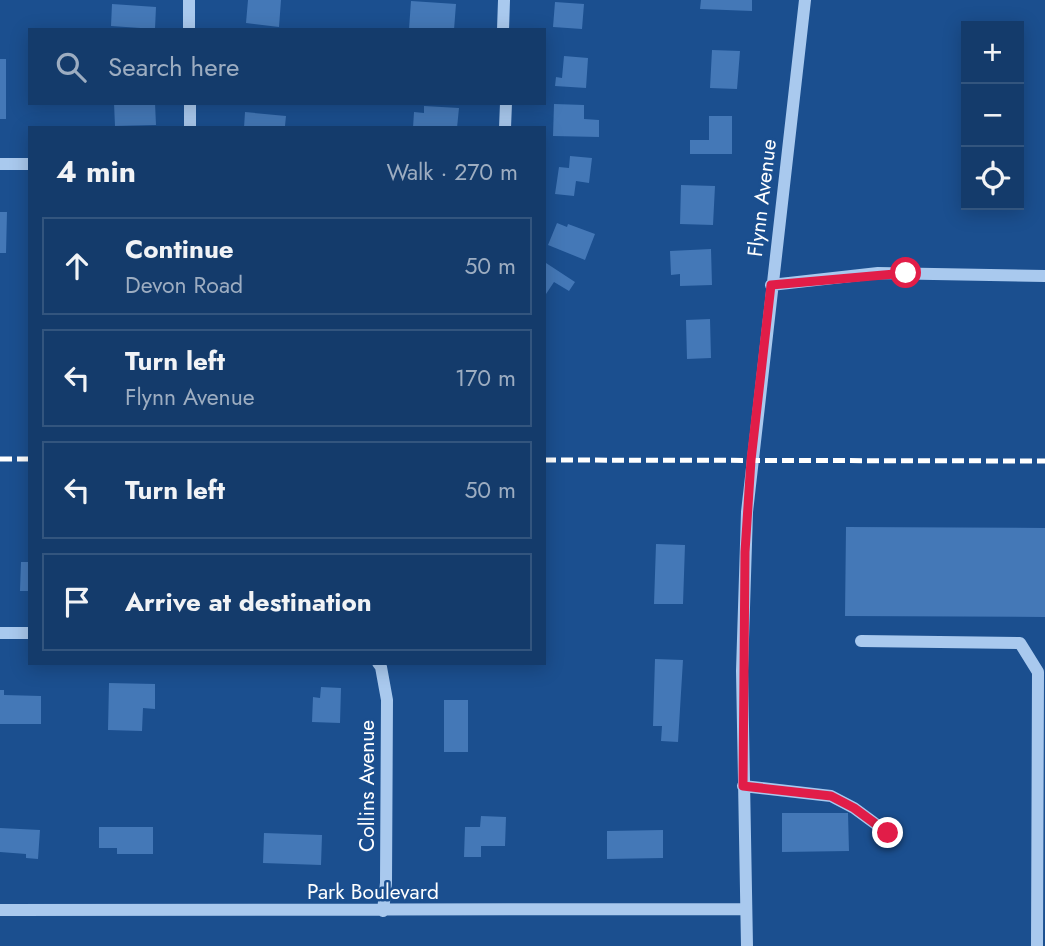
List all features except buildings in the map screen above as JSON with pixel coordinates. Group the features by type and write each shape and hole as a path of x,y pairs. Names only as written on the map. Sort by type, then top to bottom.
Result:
{"street":[{"path":"189,0 189,28"},
{"path":"503,28 504,0"},
{"name":"Flynn Avenue","path":"747,946 742,645 746,539 771,285 805,0"},
{"path":"190,105 190,126"},
{"path":"505,126 506,105"},
{"path":"0,164 28,164"},
{"path":"771,285 878,274 1045,276"},
{"path":"0,633 28,633"},
{"path":"861,641 1020,643 1038,672 1037,946"},
{"name":"Collins Avenue","path":"378,665 385,682 387,700 386,883 383,911"},
{"path":"743,786 831,796 854,808 888,833"},
{"name":"Park Boulevard","path":"0,910 746,909"}],"railway":[{"path":"0,459 28,459"},
{"path":"546,460 1045,461"}],"route":[{"path":"888,833 854,808 831,796 743,786 743,592 751,460 771,285 799,280 906,273"}]}
